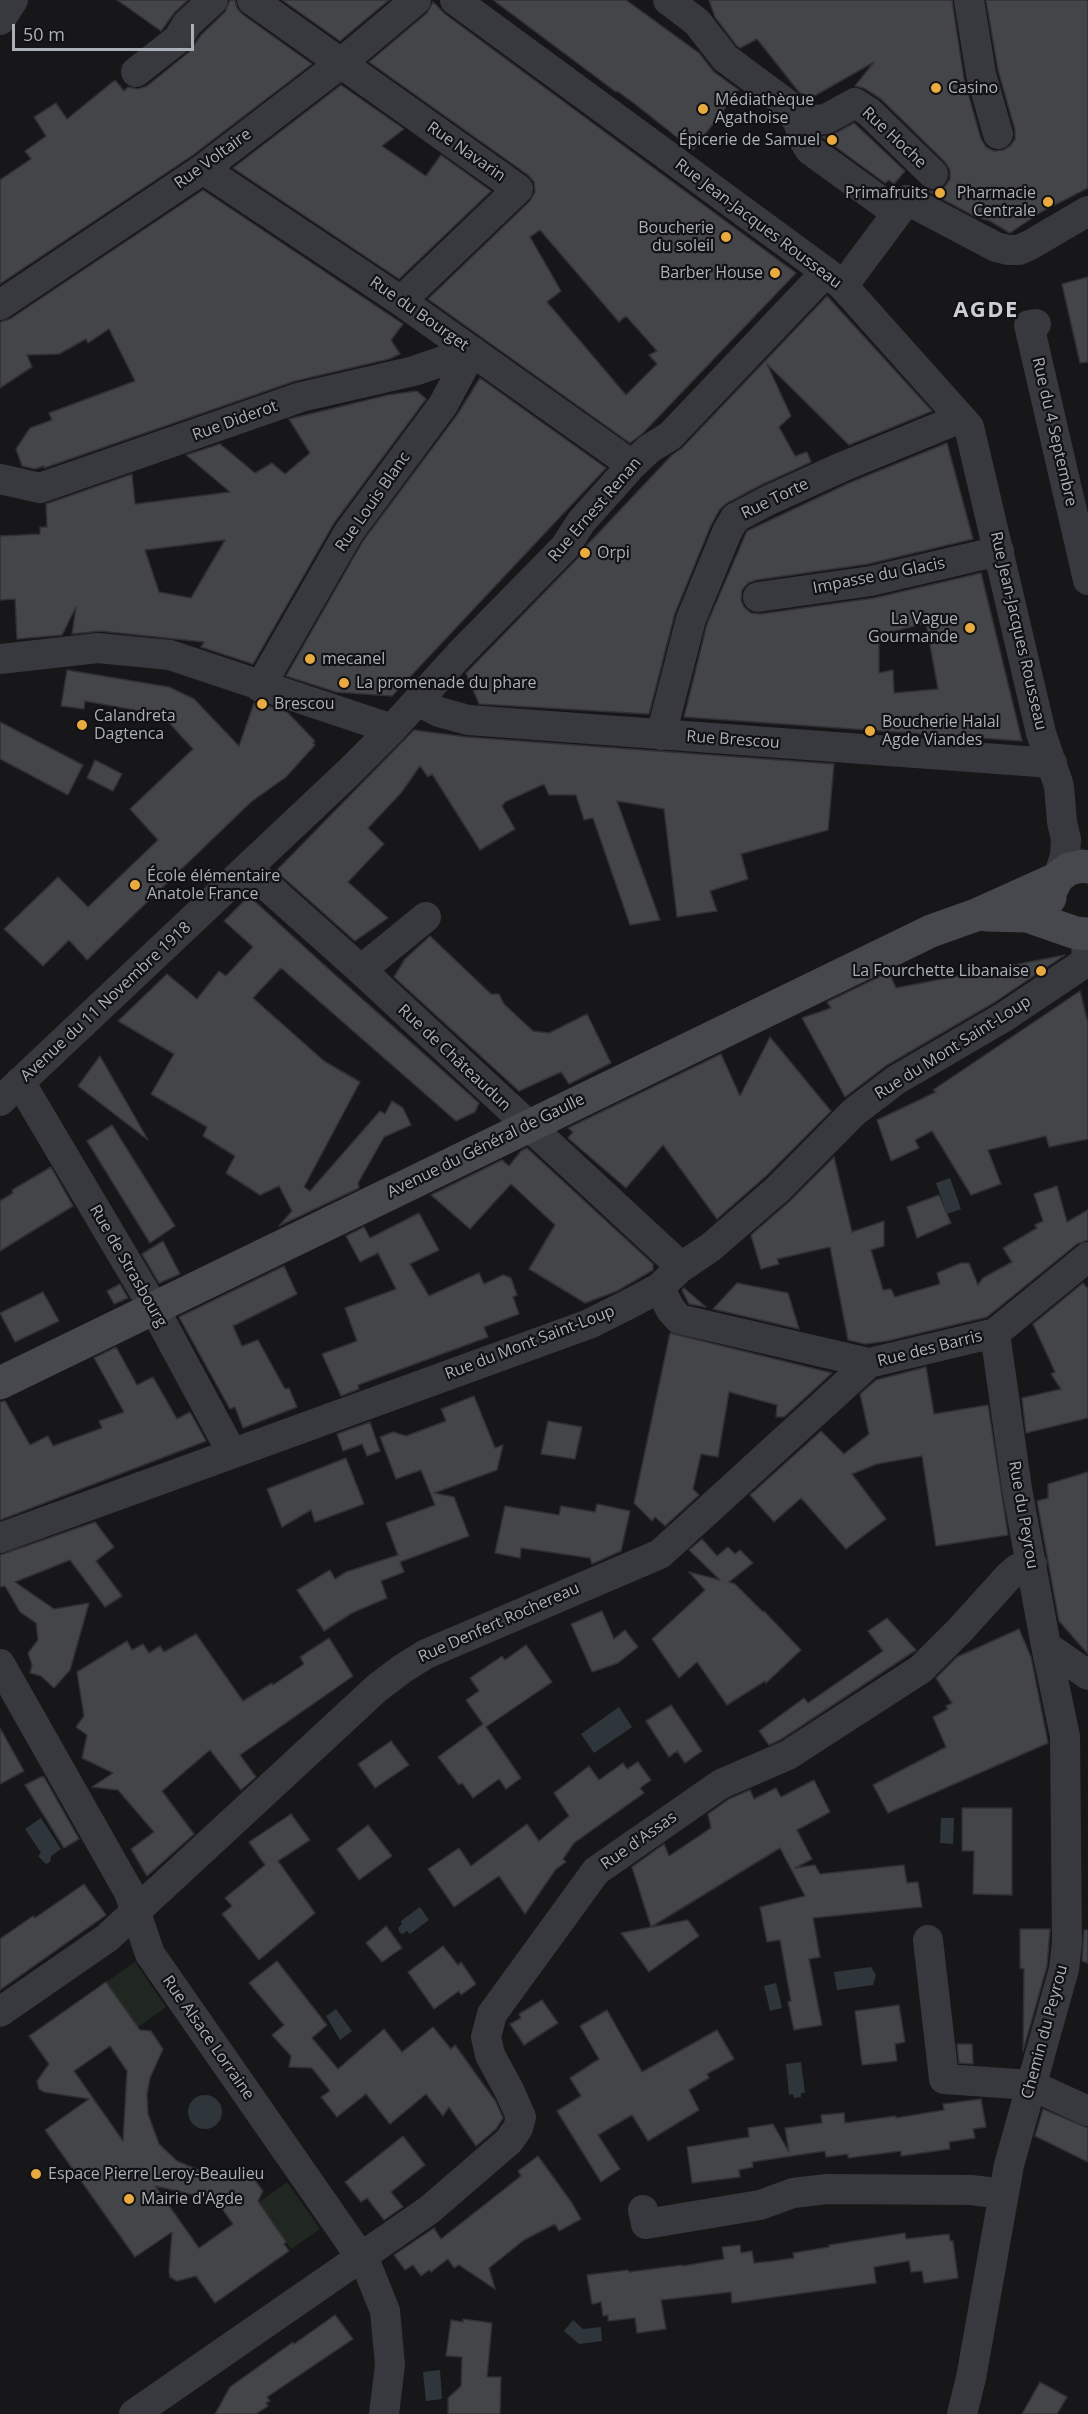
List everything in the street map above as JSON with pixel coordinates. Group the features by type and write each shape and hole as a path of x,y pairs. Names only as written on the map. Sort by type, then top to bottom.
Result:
{"main road":[{"name":"Avenue du Général de Gaulle","path":"0,1383 931,930 976,915 1067,874"},
{"path":"1067,874 1050,892 1050,907 1056,920 1083,945"},
{"name":"Avenue du Général de Gaulle","path":"976,915 1028,916 1083,945"}],"street":[{"path":"0,20 14,0"},
{"path":"136,72 178,39 187,24 213,0"},
{"path":"252,0 340,64"},
{"name":"Rue Voltaire","path":"0,305 203,169 340,64 416,0"},
{"name":"Rue Jean-Jacques Rousseau","path":"455,0 834,279 969,428 1041,733 1055,775 1080,836 1088,849"},
{"path":"668,0 697,22 726,58 786,104 798,123 810,150 902,207 1008,250 1019,249 1088,211"},
{"path":"969,0 981,74 998,134"},
{"name":"Rue Navarin","path":"340,64 518,189 401,301"},
{"name":"Rue Hoche","path":"786,104 803,116 814,120 826,119 855,103 869,112 933,174"},
{"name":"Rue du Bourget","path":"203,169 401,301 632,465"},
{"path":"834,279 902,207"},
{"name":"Rue Ernest Renan","path":"418,700 565,547 582,522 632,465 649,449 670,436 834,279"},
{"name":"Rue du 4 Septembre","path":"1036,324 1029,325 1088,580"},
{"name":"Rue Diderot","path":"0,479 40,488 301,397 414,371 472,351"},
{"name":"Rue Louis Blanc","path":"260,687 349,532 443,405 472,351"},
{"name":"Rue Torte","path":"661,735 691,619 735,518 842,467 961,418"},
{"name":"Impasse du Glacis","path":"758,597 871,581 999,551"},
{"path":"0,659 98,648 170,655 260,687 392,729"},
{"name":"Rue Brescou","path":"418,700 439,712 468,720 661,735 1055,775"},
{"name":"Avenue du 11 Novembre 1918","path":"10,1092 248,869 392,729 418,700"},
{"name":"Rue Jean-Jacques Rousseau","path":"1055,775 1066,839 1067,874"},
{"name":"Rue de Châteaudun","path":"248,869 361,970 676,1262 669,1278"},
{"path":"361,970 426,917"},
{"name":"Rue du Mont Saint-Loup","path":"0,1538 589,1324 669,1278 711,1247 778,1190 854,1112 870,1099 896,1080 1004,1017 1083,945"},
{"name":"Rue de Strasbourg","path":"10,1092 154,1308 232,1453"},
{"name":"Rue des Barris","path":"669,1278 671,1310 679,1319 869,1364 995,1333 1085,1265"},
{"name":"Rue du Peyrou","path":"995,1333 1017,1489 1046,1646"},
{"name":"Rue Denfert Rochereau","path":"0,2012 107,1938 377,1688 402,1669 436,1650 660,1554 869,1364"},
{"name":"Rue d'Assas","path":"134,2414 429,2210 509,2141 518,2128 521,2117 490,2055 486,2037 492,2014 596,1871 721,1784 788,1755 921,1669 1008,1577 1017,1569 1032,1564"},
{"path":"1046,1646 1088,1675"},
{"name":"Chemin du Peyrou","path":"962,2414 971,2378 1009,2165 1064,1969 1067,1943 1065,1736 1046,1646"},
{"name":"Rue Alsace Lorraine","path":"0,1664 129,1892 150,1954 367,2266 385,2311 390,2365 384,2414"},
{"path":"928,1940 944,2079 1031,2085 1088,2111"},
{"path":"643,2210 646,2224 760,2205 793,2193 827,2189 971,2190 1004,2194"}],"shaded area":[{"path":"950,1178 961,1209 947,1214 936,1183"},
{"path":"619,1707 632,1727 594,1753 581,1734"},
{"path":"41,1818 61,1849 51,1856 50,1862 46,1864 38,1856 41,1853 25,1829"},
{"path":"941,1818 954,1818 953,1844 940,1843"},
{"path":"420,1907 429,1920 410,1934 407,1931 400,1933 398,1928 402,1924 401,1921"},
{"path":"135,1962 166,2007 138,2027 106,1982"},
{"path":"871,1967 876,1975 873,1985 837,1990 834,1972"},
{"path":"776,1983 782,2008 770,2011 764,1986"},
{"path":"336,2009 352,2031 340,2040 326,2016"},
{"path":"801,2062 805,2093 801,2093 801,2097 794,2098 793,2094 789,2095 786,2064"},
{"path":"205,2095 217,2100 222,2112 217,2124 205,2129 193,2124 188,2112 193,2100"},
{"path":"287,2182 320,2229 291,2249 259,2202"},
{"path":"573,2320 583,2329 601,2327 602,2341 579,2344 564,2331"},
{"path":"440,2370 442,2399 426,2401 423,2372"}],"building":[{"path":"117,0 188,0 175,12 161,31"},
{"path":"230,0 235,0 242,14 312,64 193,155 0,284 0,180 31,159 25,151 46,136 34,117 56,103 67,119 115,80 124,91 128,87 138,89 147,86 189,52 201,35 225,12"},
{"path":"282,0 389,0 340,41"},
{"path":"493,0 626,0 699,53 714,72 739,90 693,150 635,104"},
{"path":"709,0 952,0 964,79 981,139 986,147 994,151 1010,146 1015,139 1015,130 998,70 986,0 1088,0 1088,188 1041,212 1010,233 990,221 976,217 928,191 937,191 950,179 950,170 945,162 881,99 864,88 855,86 874,62 809,99 799,92 757,39 740,48 737,46 715,17"},
{"path":"433,2 445,14 796,273 643,433 630,443 428,299 530,201 535,192 534,182 528,175 369,62 427,13","holes":["540,230 619,322 626,316 657,351 649,355 657,364 626,395 547,302 561,291 530,237"]},
{"path":"341,85 404,129 382,146 426,176 441,155 491,191 399,279 233,168"},
{"path":"854,123 905,171 894,184 889,180 885,183 822,137 834,134"},
{"path":"203,190 403,324 391,340 400,354 389,359 295,381 44,468 44,466 35,469 22,466 16,449 30,428 52,420 49,413 135,381 109,329 88,343 86,339 59,354 27,355 32,367 0,388 0,322 10,319"},
{"path":"1088,277 1088,362 1080,363 1062,284"},
{"path":"827,296 932,411 849,445 767,364 791,416 779,427 795,456 807,452 811,462 761,485 720,509 711,525 675,613 649,714 479,704 466,673 577,559 588,544 672,455 682,448"},
{"path":"480,378 606,468 392,696 336,692 286,676 363,541 457,415"},
{"path":"417,391 426,399 334,523 253,664 201,647 204,642 100,631 72,634 76,607 62,635 17,639 15,599 0,600 0,536 40,534 40,527 47,527 46,504 132,474 135,504 230,492 186,455 220,444 255,473 272,463 285,474 310,453 289,419 388,395","holes":["225,540 191,598 159,592 145,550"]},
{"path":"947,443 973,539 868,564 756,580 748,583 742,590 741,600 744,607 751,613 760,614 874,598 981,573 1022,741 684,717 707,624 747,531 849,483","holes":["926,623 938,689 894,693 893,670 879,673 879,635"]},
{"path":"67,670 169,687 194,699 239,746 254,703 262,704 287,712 315,741 313,743 315,745 286,777 251,802 87,960 69,940 43,966 4,929 58,877 88,907 158,840 130,809 193,749 162,715 85,701 84,709 61,706"},
{"path":"0,722 83,765 68,795 0,759"},
{"path":"414,730 467,737 834,764 828,830 741,854 748,879 710,891 717,911 677,917 664,809 617,801 660,920 630,925 593,818 584,820 576,795 549,795 544,784 505,802 502,806 515,829 480,850 432,774 428,777 420,766 401,793 368,828 384,844 348,882 388,918 355,941 276,871"},
{"path":"95,760 122,774 113,791 87,778"},
{"path":"249,896 479,1103 475,1112 456,1121 281,968 253,998 324,1061 360,1082 304,1187 310,1191 380,1111 385,1114 392,1101 403,1108 411,1125 384,1137 358,1183 359,1188 279,1226 292,1211 279,1186 260,1195 226,1173 235,1156 203,1136 207,1127 151,1094 174,1054 118,1021 167,974 197,999 219,971 226,976 253,947 224,921"},
{"path":"430,936 491,994 499,994 504,1004 533,1031 549,1033 587,1014 611,1063 569,1084 561,1072 519,1091 394,977 405,959"},
{"path":"1065,955 995,1002 887,1065 845,1097 802,1018 831,1008 827,1002 889,972 896,988"},
{"path":"1080,991 1088,1023 1088,1139 1049,1147 1046,1136 988,1150 1001,1184 971,1195 932,1131 915,1140 919,1148 891,1161 877,1120 936,1092 933,1090"},
{"path":"770,1037 831,1111 766,1176 717,1219 663,1145 626,1188 568,1138 573,1132 568,1128 721,1054 740,1096"},
{"path":"100,1056 148,1140 78,1086"},
{"path":"112,1125 175,1226 150,1243 87,1141"},
{"path":"527,1148 653,1264 653,1270 617,1291 585,1303 529,1269 555,1225 511,1184 470,1229 431,1195 502,1160 509,1166 521,1151"},
{"path":"834,1157 852,1232 884,1221 884,1246 871,1250 883,1290 891,1289 895,1297 940,1284 937,1273 961,1263 969,1263 978,1285 983,1278 1012,1262 1003,1248 1037,1228 1035,1225 1043,1221 1034,1194 1057,1186 1067,1222 1088,1210 1088,1240 1077,1244 987,1317 887,1341 865,1344 848,1340 830,1247 777,1259 779,1264 761,1269 751,1235 790,1201"},
{"path":"51,1167 73,1206 0,1251 0,1201 13,1193 12,1190"},
{"path":"939,1195 951,1223 917,1238 907,1207"},
{"path":"419,1213 439,1250 410,1264 429,1296 479,1273 484,1284 503,1275 511,1278 517,1295 513,1297 519,1314 484,1327 488,1337 358,1385 359,1389 341,1396 322,1354 357,1341 345,1308 396,1289 378,1253 360,1262 346,1236 364,1227 370,1238"},
{"path":"163,1241 180,1274 159,1283 142,1254"},
{"path":"284,1266 297,1294 233,1326 242,1346 258,1340 285,1389 289,1388 297,1407 243,1428 235,1407 230,1409 179,1317"},
{"path":"737,1283 788,1293 799,1329 713,1309"},
{"path":"1083,1283 1088,1289 1088,1418 1026,1433 1022,1398 1061,1389 1051,1374 1055,1372 1033,1324"},
{"path":"120,1284 128,1298 114,1304 107,1291"},
{"path":"684,1288 706,1307 689,1304 682,1290"},
{"path":"43,1292 59,1321 15,1342 0,1313"},
{"path":"670,1333 832,1373 784,1417 776,1417 777,1405 729,1392 718,1457 701,1454 693,1489 699,1495 665,1526 655,1517 652,1521 634,1503"},
{"path":"116,1347 137,1385 153,1377 177,1419 190,1412 206,1441 0,1520 0,1402 5,1401 30,1445 48,1436 53,1446 102,1428 99,1421 124,1412 94,1358"},
{"path":"926,1367 934,1414 988,1405 1008,1535 936,1546 922,1456 877,1464 852,1474 886,1519 846,1549 801,1498 774,1522 750,1495 821,1431 844,1454 869,1434 860,1394 876,1380"},
{"path":"474,1396 495,1448 503,1445 497,1470 434,1493 454,1497 469,1536 400,1562 404,1572 381,1581 387,1598 352,1613 324,1631 297,1590 330,1570 335,1579 346,1572 398,1555 386,1523 435,1505 421,1470 396,1479 380,1437 393,1432 406,1436 446,1421 441,1409"},
{"path":"548,1421 582,1427 575,1459 541,1454"},
{"path":"370,1422 380,1451 367,1456 362,1444 343,1451 337,1434"},
{"path":"346,1458 364,1504 315,1522 311,1510 282,1527 267,1489"},
{"path":"1088,1472 1088,1654 1059,1621 1037,1501 1048,1498 1048,1484"},
{"path":"597,1504 630,1511 621,1551 592,1564 590,1558 521,1548 520,1558 495,1553 505,1506 559,1515 561,1506 595,1512"},
{"path":"95,1522 114,1547 96,1561 122,1596 105,1607 70,1560 15,1582 54,1609 89,1603 70,1670 54,1688 41,1676 30,1673 32,1665 28,1653 38,1640 36,1623 20,1612 5,1586 0,1587 0,1555"},
{"path":"702,1539 717,1556 728,1547 735,1554 740,1550 753,1563 729,1582 735,1584 764,1611 801,1650 766,1683 765,1681 727,1705 697,1662 679,1678 652,1639 705,1590 689,1572 720,1580 689,1550"},
{"path":"602,1611 614,1639 625,1630 638,1647 618,1663 592,1672 571,1624"},
{"path":"887,1618 916,1650 769,1745 759,1731 804,1698 808,1703 883,1651 868,1631"},
{"path":"1019,1629 1031,1657 1048,1743 888,1813 873,1785 946,1747 933,1717 948,1709 946,1706 952,1703 936,1678 957,1657"},
{"path":"196,1634 243,1701 272,1683 273,1685 304,1664 300,1657 329,1638 353,1676 240,1755 256,1777 241,1790 210,1750 162,1791 194,1834 147,1876 131,1849 154,1832 118,1790 92,1787 113,1773 82,1758 87,1735 76,1727 84,1716 77,1672 127,1641 132,1650 143,1644 149,1653 160,1646 164,1652"},
{"path":"526,1645 552,1682 486,1727 521,1778 506,1789 499,1779 473,1798 462,1783 459,1785 438,1757 483,1724 466,1700 479,1691 470,1678 502,1656 505,1660"},
{"path":"671,1705 702,1751 685,1763 677,1751 669,1757 646,1721"},
{"path":"0,1728 24,1771 0,1784"},
{"path":"391,1741 409,1765 375,1788 358,1764"},
{"path":"638,1762 651,1780 640,1788 644,1793 574,1843 563,1859 566,1862 556,1869 525,1914 499,1876 454,1907 428,1869 459,1848 471,1866 527,1824 539,1841 569,1816 554,1793 589,1766 599,1780 623,1763 627,1769"},
{"path":"44,1777 79,1839 64,1848 25,1785"},
{"path":"814,1780 830,1812 797,1830 812,1859 795,1868 815,1865 820,1874 904,1865 907,1883 918,1882 922,1907 813,1918 820,1957 809,1959 822,2025 794,2030 780,1940 767,1942 760,1907 805,1896 780,1848 651,1927 632,1867 664,1844 669,1856 711,1828 708,1814 729,1799 750,1790 754,1799 776,1788 781,1797"},
{"path":"962,1808 1012,1808 1012,1895 973,1894 974,1851 962,1851"},
{"path":"291,1814 310,1840 278,1861 315,1913 259,1960 222,1914 232,1906 225,1898 265,1865 249,1842"},
{"path":"368,1825 392,1856 359,1880 337,1849"},
{"path":"84,1884 106,1915 0,1990 0,1939"},
{"path":"688,1920 699,1936 649,1972 621,1933"},
{"path":"386,1926 402,1948 382,1962 366,1943"},
{"path":"1020,1929 1050,1929 1047,1966 1023,2051 1024,1969 1020,1968"},
{"path":"1084,1930 1088,1930 1088,1963 1082,1961"},
{"path":"443,1946 458,1965 461,1962 476,1984 461,1995 459,1991 434,2009 408,1972"},
{"path":"277,1961 327,2025 312,2038 338,2069 384,2029 402,2052 433,2027 451,2049 455,2045 496,2102 503,2118 496,2129 476,2146 449,2107 443,2116 426,2094 390,2124 366,2094 337,2117 321,2097 330,2091 312,2068 289,2067 291,2056 272,2035 284,2025 249,1983"},
{"path":"106,1982 140,2030 151,2031 163,2049 150,2078 147,2094 148,2114 159,2144 177,2161 203,2172 225,2176 250,2174 263,2191 258,2201 286,2242 284,2244 289,2251 215,2303 196,2276 177,2281 170,2277 172,2232 135,2257 45,2130 89,2099 44,2092 39,2089 37,2081 49,2064 29,2036","holes":["110,2046 127,2071 123,2141 74,2071","155,2186 216,2200 233,2224 199,2248"]},
{"path":"542,2000 558,2023 524,2045 510,2024 521,2018 519,2014"},
{"path":"899,2005 905,2042 895,2044 897,2061 862,2065 855,2011"},
{"path":"607,2010 642,2072 717,2030 734,2059 707,2074 709,2078 689,2090 699,2110 648,2141 632,2115 598,2135 620,2169 601,2182 557,2111 581,2096 570,2078 599,2059 580,2026"},
{"path":"957,2044 972,2044 973,2064 959,2063"},
{"path":"981,2099 986,2127 973,2129 975,2138 949,2142 950,2149 901,2156 901,2151 848,2158 848,2154 826,2157 825,2151 752,2162 753,2167 739,2170 740,2177 692,2183 687,2147 749,2137 748,2128 773,2124 789,2152 785,2128 822,2123 821,2115 844,2113 845,2123 896,2116 896,2118 944,2110 943,2104"},
{"path":"1043,2109 1088,2128 1088,2162 1035,2136"},
{"path":"403,2136 425,2165 391,2192 403,2207 384,2220 367,2198 361,2202 345,2182"},
{"path":"538,2156 581,2219 559,2231 555,2224 524,2240 489,2268 495,2289 459,2265 454,2268 448,2259 431,2272 429,2270 421,2276 413,2265 405,2270 394,2255 434,2228 441,2239 521,2176 518,2171"},
{"path":"905,2233 906,2239 949,2234 950,2241 953,2241 958,2278 924,2283 922,2271 911,2272 909,2261 874,2267 876,2283 732,2303 731,2292 661,2300 666,2329 637,2333 635,2318 608,2321 608,2315 603,2316 601,2302 592,2304 587,2275 683,2266 724,2259 722,2247 740,2245 741,2253 752,2251 754,2263 773,2261 794,2258 793,2253 829,2247 829,2245"},
{"path":"335,2315 353,2339 267,2397 270,2401 266,2403 268,2406 256,2414 215,2414 230,2387"},
{"path":"463,2319 492,2323 487,2377 501,2377 500,2414 448,2414 448,2398 461,2386 462,2357 446,2356 451,2320 463,2322"},
{"path":"1040,2382 1067,2397 1057,2414 1022,2414"}],"place":[{"name":"Casino","path":"936,88"},
{"name":"Médiathèque Agathoise","path":"703,109"},
{"name":"Épicerie de Samuel","path":"832,140"},
{"name":"Primafruits","path":"940,193"},
{"name":"Pharmacie Centrale","path":"1048,202"},
{"name":"Boucherie du soleil","path":"726,237"},
{"name":"Barber House","path":"775,273"},
{"name":"Orpi","path":"585,553"},
{"name":"La Vague Gourmande","path":"970,628"},
{"name":"mecanel","path":"310,659"},
{"name":"La promenade du phare","path":"344,683"},
{"name":"Brescou","path":"262,704"},
{"name":"Calandreta Dagtenca","path":"82,725"},
{"name":"Boucherie Halal Agde Viandes","path":"870,731"},
{"name":"École élémentaire Anatole France","path":"135,885"},
{"name":"La Fourchette Libanaise","path":"1041,971"},
{"name":"Espace Pierre Leroy-Beaulieu","path":"36,2174"},
{"name":"Mairie d'Agde","path":"129,2199"}],"district":[{"name":"AGDE","path":"986,311"}]}
